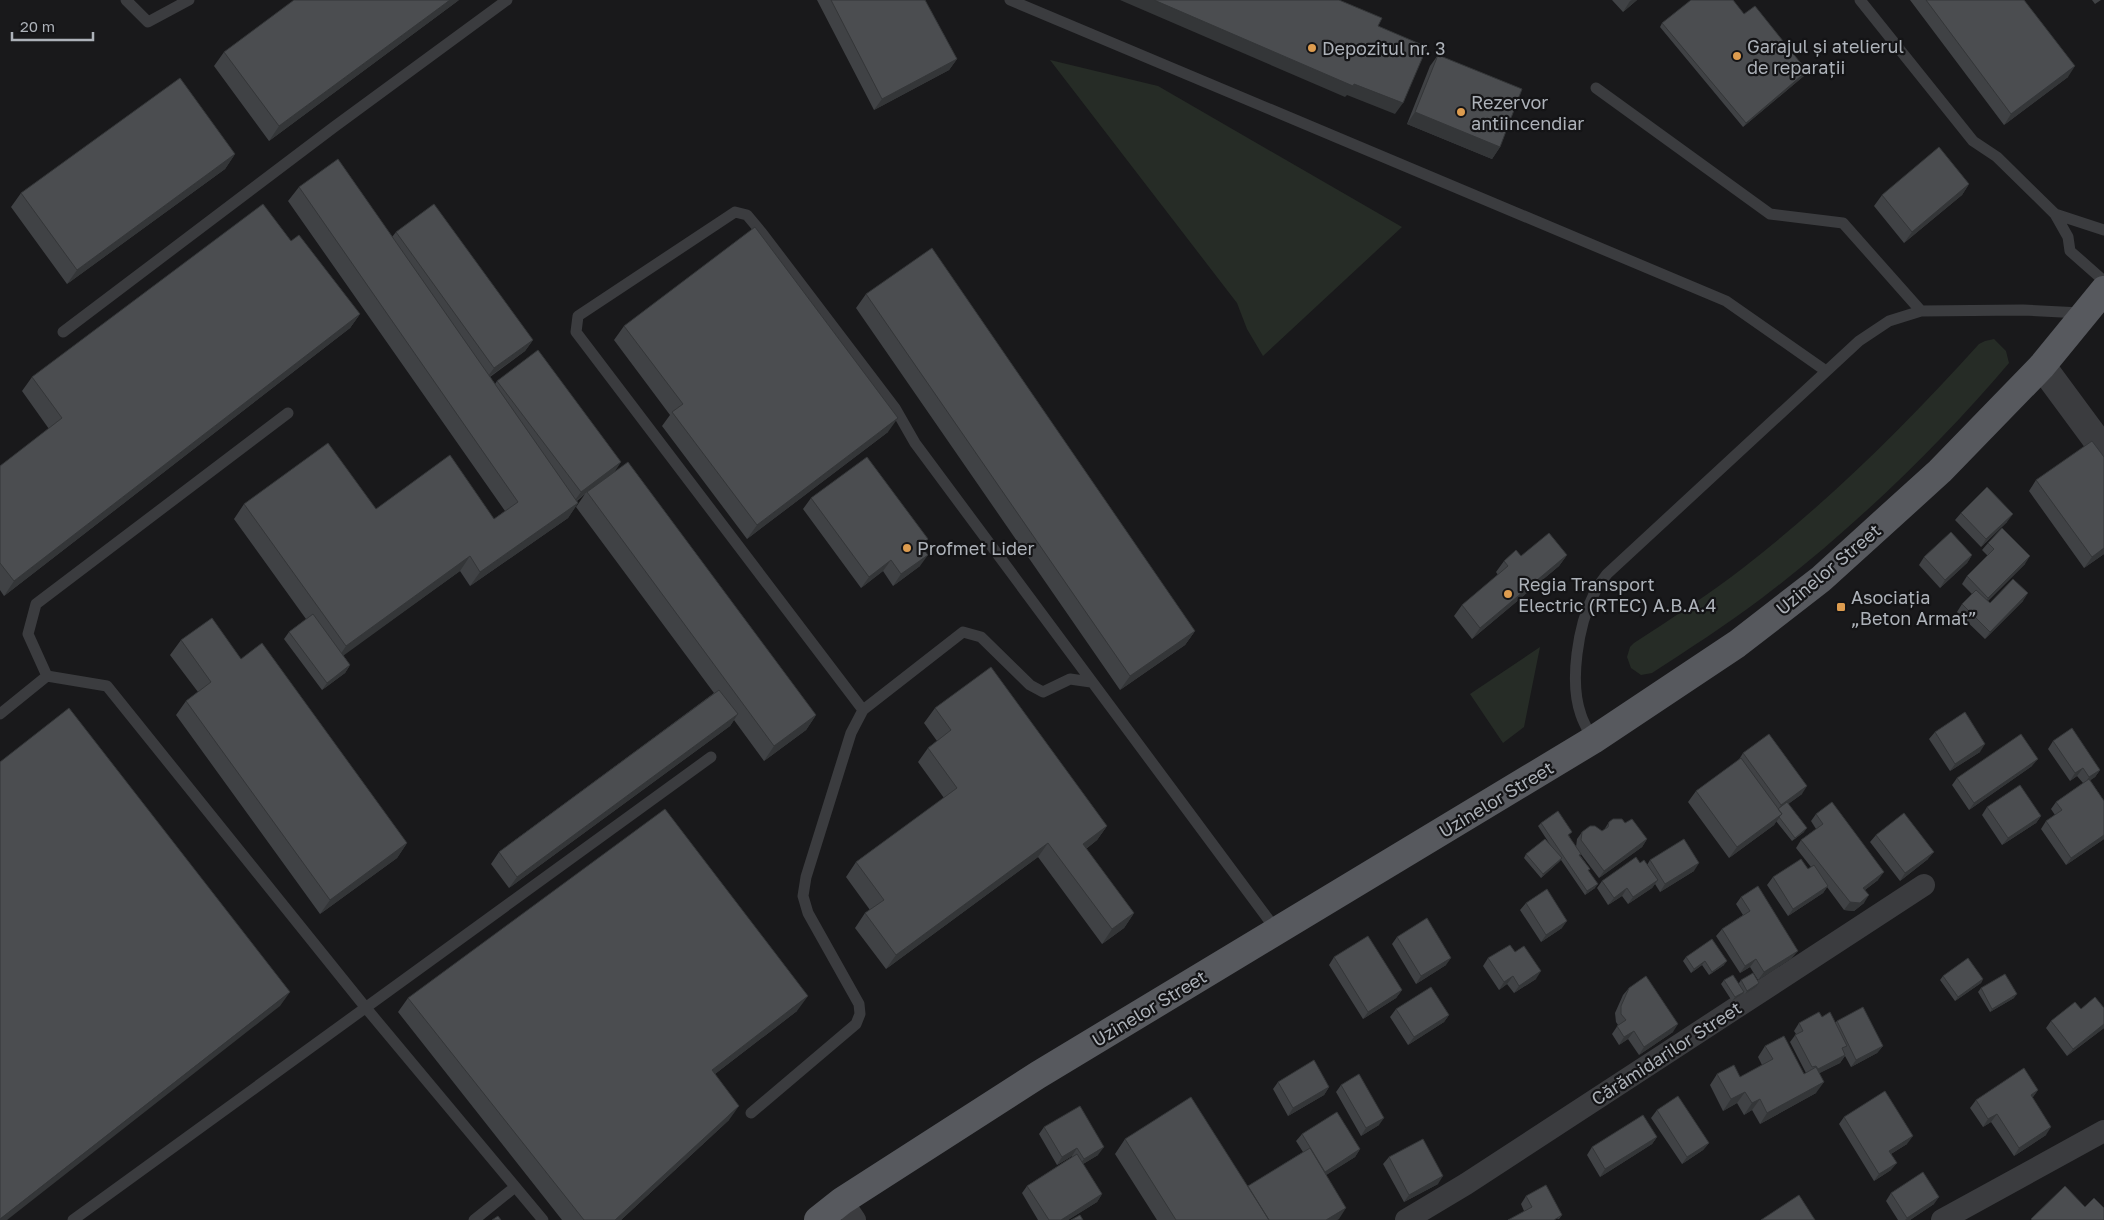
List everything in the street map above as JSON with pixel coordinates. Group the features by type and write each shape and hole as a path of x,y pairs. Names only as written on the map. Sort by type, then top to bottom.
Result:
{"main road":[{"name":"Uzinelor Street","path":"818,1220 848,1211 1038,1075 1593,740 1737,644 1821,579 1940,471 2042,366 2104,290"}],"street":[{"path":"2042,366 2104,450"},
{"name":"Cărămidarilor Street","path":"1406,1220 1474,1178 1924,885"},
{"path":"1942,1220 2104,1130"}],"lane":[{"path":"126,0 148,22 188,0"},
{"path":"63,332 342,121 506,0"},
{"path":"1010,0 1726,301 1826,371"},
{"path":"1860,0 1973,141 1997,157 2055,214 2068,237 2070,251 2104,281"},
{"path":"1596,88 1770,214 1843,223 1921,311"},
{"path":"863,710 576,332 578,316 735,212 747,215 762,233 890,400 915,443 1277,931"},
{"path":"2055,214 2104,230"},
{"path":"1593,740 1581,715 1576,689 1576,662 1582,630 1594,594 1607,574 1859,341 1889,322 1921,311 2023,310 2086,313"},
{"path":"47,676 28,634 36,604 288,413"},
{"path":"751,1113 856,1024 860,1014 859,1004 808,913 803,896 806,876 851,733 863,710 963,632 981,637 1030,685 1043,692 1070,679 1091,682"},
{"path":"0,714 47,676 107,686 366,1008 543,1220"},
{"path":"73,1220 710,757"},
{"path":"474,1220 515,1187"}],"shaded area":[{"path":"1050,60 1158,86 1402,227 1263,356 1247,329 1237,303"},
{"path":"1994,339 2006,351 2009,363 1953,426 1860,517 1762,598 1694,646 1652,673 1641,675 1631,668 1627,657 1630,647 1634,643 1716,588 1806,516 1895,433 1979,344"},
{"path":"1540,647 1524,727 1503,743 1470,694"}],"building":[{"path":"294,0 450,0 279,126 224,52"},
{"path":"831,0 925,0 957,59 882,99"},
{"name":"Depozitul nr. 3","path":"1154,0 1339,0 1382,18 1378,26 1427,47 1403,103 1354,84 1353,86"},
{"name":"Garajul și atelierul de reparații","path":"1691,0 1733,0 1744,14 1755,6 1807,71 1746,123 1662,23"},
{"path":"1926,0 2024,0 2075,66 2011,114"},
{"name":"Rezervor antiincendiar","path":"1438,55 1522,89 1500,147 1415,112"},
{"path":"180,78 235,154 77,270 21,193"},
{"path":"1939,147 1969,184 1912,232 1882,195"},
{"path":"338,159 578,503 480,572 470,556 346,646 244,504 328,443 376,509 450,455 494,519 518,502 299,187"},
{"path":"263,204 291,241 299,235 360,314 14,581 0,563 0,466 62,418 32,377"},
{"path":"434,204 533,340 494,368 396,232"},
{"path":"755,227 898,418 757,525 672,412 683,404 624,326"},
{"path":"932,248 1195,631 1130,676 866,294"},
{"path":"538,350 621,462 581,492 497,381"},
{"path":"2092,441 2104,457 2104,548 2092,557 2036,480"},
{"path":"867,457 928,539 920,545 928,555 901,574 891,560 869,577 811,498"},
{"path":"628,462 816,715 774,746 587,492"},
{"path":"1987,487 2013,514 1986,539 1961,513"},
{"path":"2002,528 2030,556 1988,598 1967,576 1994,549 1988,543"},
{"path":"1951,532 1972,555 1945,580 1924,557"},
{"path":"1549,533 1567,555 1480,628 1462,605 1508,566 1504,561 1516,550 1521,556"},
{"path":"2013,579 2028,593 1990,632 1962,604 1976,590 1990,603"},
{"path":"313,614 350,665 327,683 289,632"},
{"path":"212,618 241,659 262,643 407,843 330,900 186,701 211,682 181,640"},
{"path":"991,667 1107,826 1083,844 1134,913 1112,929 1048,843 896,955 865,913 884,900 856,862 957,788 928,748 951,730 935,708"},
{"path":"719,690 738,714 517,877 499,852"},
{"path":"69,708 290,992 0,1219 0,762"},
{"path":"1965,712 1985,744 1955,764 1935,732"},
{"path":"2072,728 2100,770 2089,777 2083,768 2075,773 2053,741"},
{"path":"1769,734 1807,786 1781,805 1743,753"},
{"path":"2021,734 2038,759 1974,803 1957,778"},
{"path":"1741,758 1782,814 1737,847 1696,791"},
{"path":"2089,779 2104,801 2104,835 2071,858 2046,821 2062,810 2056,802"},
{"path":"2020,785 2041,816 2008,838 1987,807"},
{"path":"1787,802 1807,828 1795,838 1779,817 1782,814 1778,809"},
{"path":"1832,802 1884,872 1863,888 1869,895 1860,903 1850,902 1801,840 1823,824 1816,814"},
{"path":"665,809 808,996 712,1070 739,1106 615,1220 584,1220 408,998"},
{"path":"1558,811 1572,832 1568,835 1598,884 1587,891 1541,823"},
{"path":"1904,813 1934,852 1905,873 1876,835"},
{"path":"1613,819 1622,819 1625,823 1632,819 1647,839 1604,871 1581,840 1582,832 1590,826 1595,826 1602,831 1608,827 1609,822"},
{"path":"1545,839 1562,858 1543,874 1526,854"},
{"path":"1684,839 1699,863 1665,884 1650,860"},
{"path":"1636,857 1640,863 1644,860 1658,880 1633,897 1627,888 1614,898 1602,881"},
{"path":"1801,859 1808,869 1814,865 1828,886 1793,909 1773,877"},
{"path":"1758,886 1798,951 1764,972 1756,959 1745,966 1722,929 1750,911 1741,897"},
{"path":"1547,889 1567,921 1546,935 1526,903"},
{"path":"1427,918 1451,958 1421,976 1397,937"},
{"path":"1368,936 1402,990 1368,1012 1334,957"},
{"path":"1712,939 1727,961 1712,972 1705,961 1694,969 1686,957"},
{"path":"1510,945 1515,952 1524,946 1541,971 1519,986 1513,976 1504,982 1488,958"},
{"path":"1968,958 1983,979 1958,997 1943,976"},
{"path":"1753,973 1759,983 1747,991 1741,980"},
{"path":"2005,974 2017,994 1992,1009 1981,988"},
{"path":"1733,975 1744,992 1735,997 1724,980"},
{"path":"1646,976 1678,1024 1644,1047 1634,1031 1624,1037 1617,1026 1626,1020 1621,1014 1621,1006 1629,988"},
{"path":"1431,987 1449,1015 1414,1037 1396,1009"},
{"path":"2095,997 2104,1008 2104,1024 2073,1049 2051,1021 2075,1002 2081,1009"},
{"path":"1863,1007 1883,1046 1856,1060 1837,1021"},
{"path":"1819,1012 1822,1017 1830,1012 1847,1046 1842,1048 1845,1055 1818,1069 1816,1066 1812,1067 1795,1035 1803,1031 1799,1023"},
{"path":"1784,1036 1804,1074 1816,1067 1824,1082 1767,1113 1760,1099 1752,1103 1745,1092 1731,1099 1717,1074 1734,1065 1740,1077 1773,1059 1765,1046"},
{"path":"1314,1060 1329,1087 1293,1108 1278,1082"},
{"path":"2024,1068 2038,1090 2031,1095 2051,1127 2019,1148 1997,1114 1988,1119 1976,1100"},
{"path":"1359,1074 1384,1118 1366,1128 1341,1085"},
{"path":"1885,1091 1913,1136 1889,1151 1897,1163 1879,1174 1844,1117"},
{"path":"1678,1096 1709,1143 1687,1157 1657,1110"},
{"path":"1191,1097 1269,1220 1176,1220 1125,1139"},
{"path":"1080,1106 1104,1147 1084,1159 1077,1148 1062,1157 1044,1127"},
{"path":"1337,1112 1360,1149 1325,1172 1302,1134"},
{"path":"1643,1115 1657,1137 1605,1169 1592,1147"},
{"path":"1423,1139 1443,1176 1409,1195 1389,1157"},
{"path":"1310,1148 1346,1208 1326,1220 1269,1220 1248,1186"},
{"path":"1077,1154 1102,1194 1061,1220 1049,1220 1027,1186"},
{"path":"1923,1172 1939,1197 1907,1218 1891,1193"},
{"path":"1546,1185 1562,1215 1554,1220 1508,1220 1532,1207 1526,1196"},
{"path":"2065,1186 2085,1207 2094,1198 2104,1208 2104,1220 2031,1219"},
{"path":"1799,1195 1815,1220 1761,1220"},
{"path":"1080,1215 1083,1220 1071,1220"},
{"path":"498,1216 501,1220 492,1220"}],"place":[{"name":"Depozitul nr. 3","path":"1312,48"},
{"name":"Garajul și atelierul de reparații","path":"1737,56"},
{"name":"Rezervor antiincendiar","path":"1461,112"},
{"name":"Profmet Lider","path":"907,548"},
{"name":"Regia Transport Electric (RTEC) A.B.A.4","path":"1508,594"},
{"name":"Asociația „Beton Armat”","path":"1841,607"}]}
